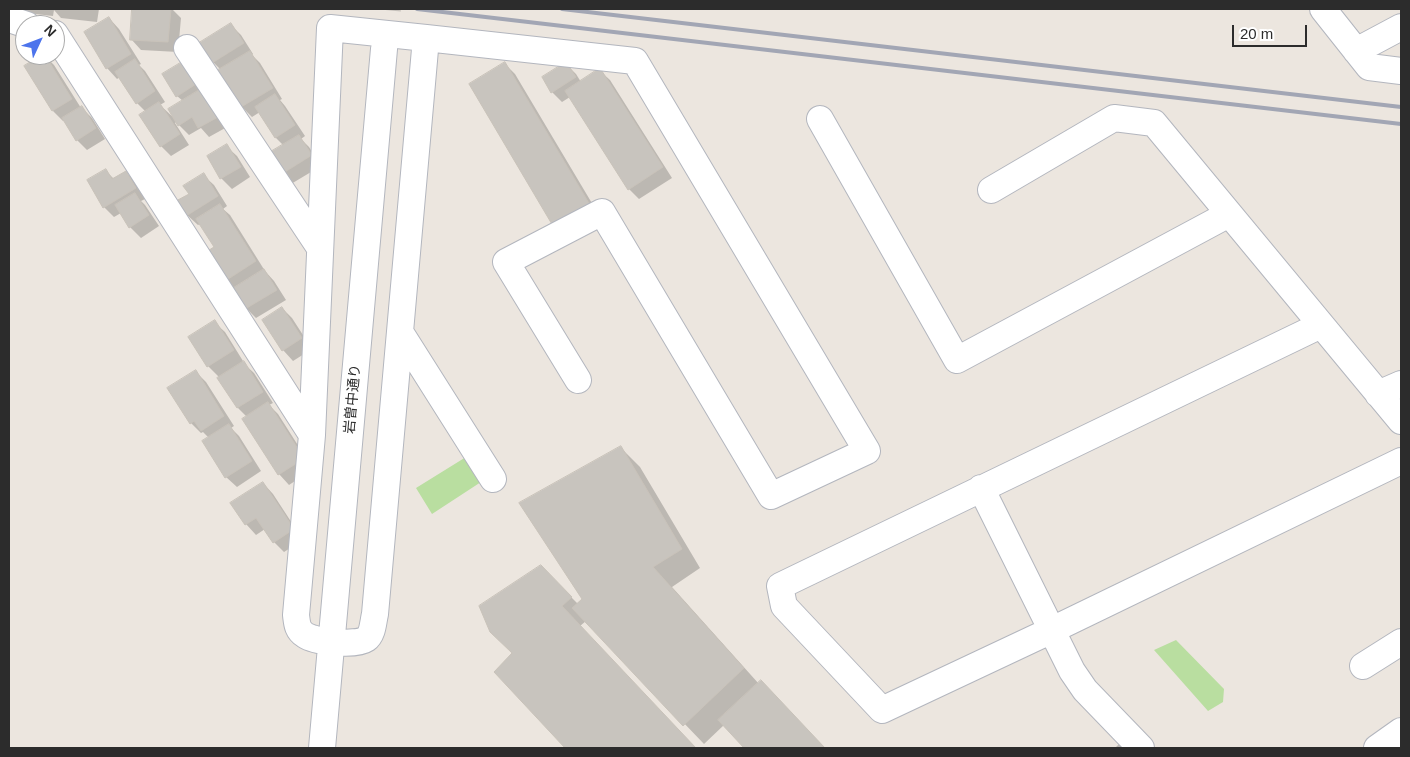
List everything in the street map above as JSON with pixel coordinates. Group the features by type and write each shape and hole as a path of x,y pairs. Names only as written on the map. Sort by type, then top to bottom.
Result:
{"street":[{"path":"1323,9 1370,67 1401,71"},
{"path":"1356,50 1401,27"},
{"path":"426,38 375,614 368,638 361,642 352,644 305,636 298,628 296,615 312,435 330,28 426,38 635,61 867,451 772,496 602,212 506,262 578,380"},
{"path":"187,48 320,248"},
{"name":"岩曽中通り","path":"322,748 384,49"},
{"path":"65,50 312,435"},
{"path":"991,190 1114,118 1154,123 1321,324 1390,389 1401,422"},
{"path":"820,119 957,360 1229,214"},
{"path":"1321,324 780,586 784,606 882,710 1401,461"},
{"path":"400,332 493,479"},
{"path":"981,488 1072,671 1085,690 1141,748"},
{"path":"1363,666 1401,642"},
{"path":"1377,748 1401,731"}],"green space":[{"path":"466,457 481,482 432,514 416,488"},
{"path":"1176,640 1224,689 1223,702 1208,711 1154,650"}],"building":[{"path":"132,9 171,9 168,42 130,40"},
{"path":"109,17 131,54 106,69 84,32"},
{"path":"231,23 244,43 212,63 199,43"},
{"path":"250,51 273,88 241,107 218,70"},
{"path":"135,59 155,91 136,104 115,72"},
{"path":"182,62 196,84 176,97 162,74"},
{"path":"505,62 590,205 553,226 469,84"},
{"path":"566,62 576,77 551,93 542,77"},
{"path":"51,65 72,99 52,111 24,66"},
{"path":"600,68 663,167 628,190 565,91"},
{"path":"201,89 218,117 198,128 192,117 178,126 168,109"},
{"path":"275,94 295,125 275,138 255,107"},
{"path":"159,102 180,134 160,147 139,115"},
{"path":"82,106 96,128 76,141 62,118"},
{"path":"299,135 312,155 280,175 267,154"},
{"path":"227,144 241,167 220,179 207,156"},
{"path":"106,169 112,179 126,171 136,188 103,208 87,180"},
{"path":"204,173 218,196 186,216 176,201 189,194 183,186"},
{"path":"135,193 149,215 129,228 115,205"},
{"path":"220,204 256,261 225,281 206,252 214,247 196,219"},
{"path":"264,269 277,290 245,309 232,289"},
{"path":"282,307 302,338 282,351 262,320"},
{"path":"215,320 234,350 207,367 188,337"},
{"path":"244,361 263,392 237,408 217,378"},
{"path":"196,370 224,416 201,431 194,421 190,424 167,388"},
{"path":"268,402 298,449 297,463 278,475 242,419"},
{"path":"229,424 252,461 225,478 202,441"},
{"path":"621,446 682,549 653,567 744,668 683,726 572,608 582,599 519,503"},
{"path":"263,482 294,529 273,543 256,518 245,525 230,503"},
{"path":"541,565 572,597 562,606 696,748 565,748 494,672 512,653 490,632 479,606"},
{"path":"761,680 825,748 744,748 718,720"}],"tunnel":[{"path":"384,49 388,9"}],"railway":[{"path":"417,9 1401,124"},
{"path":"562,9 1401,107"}]}
